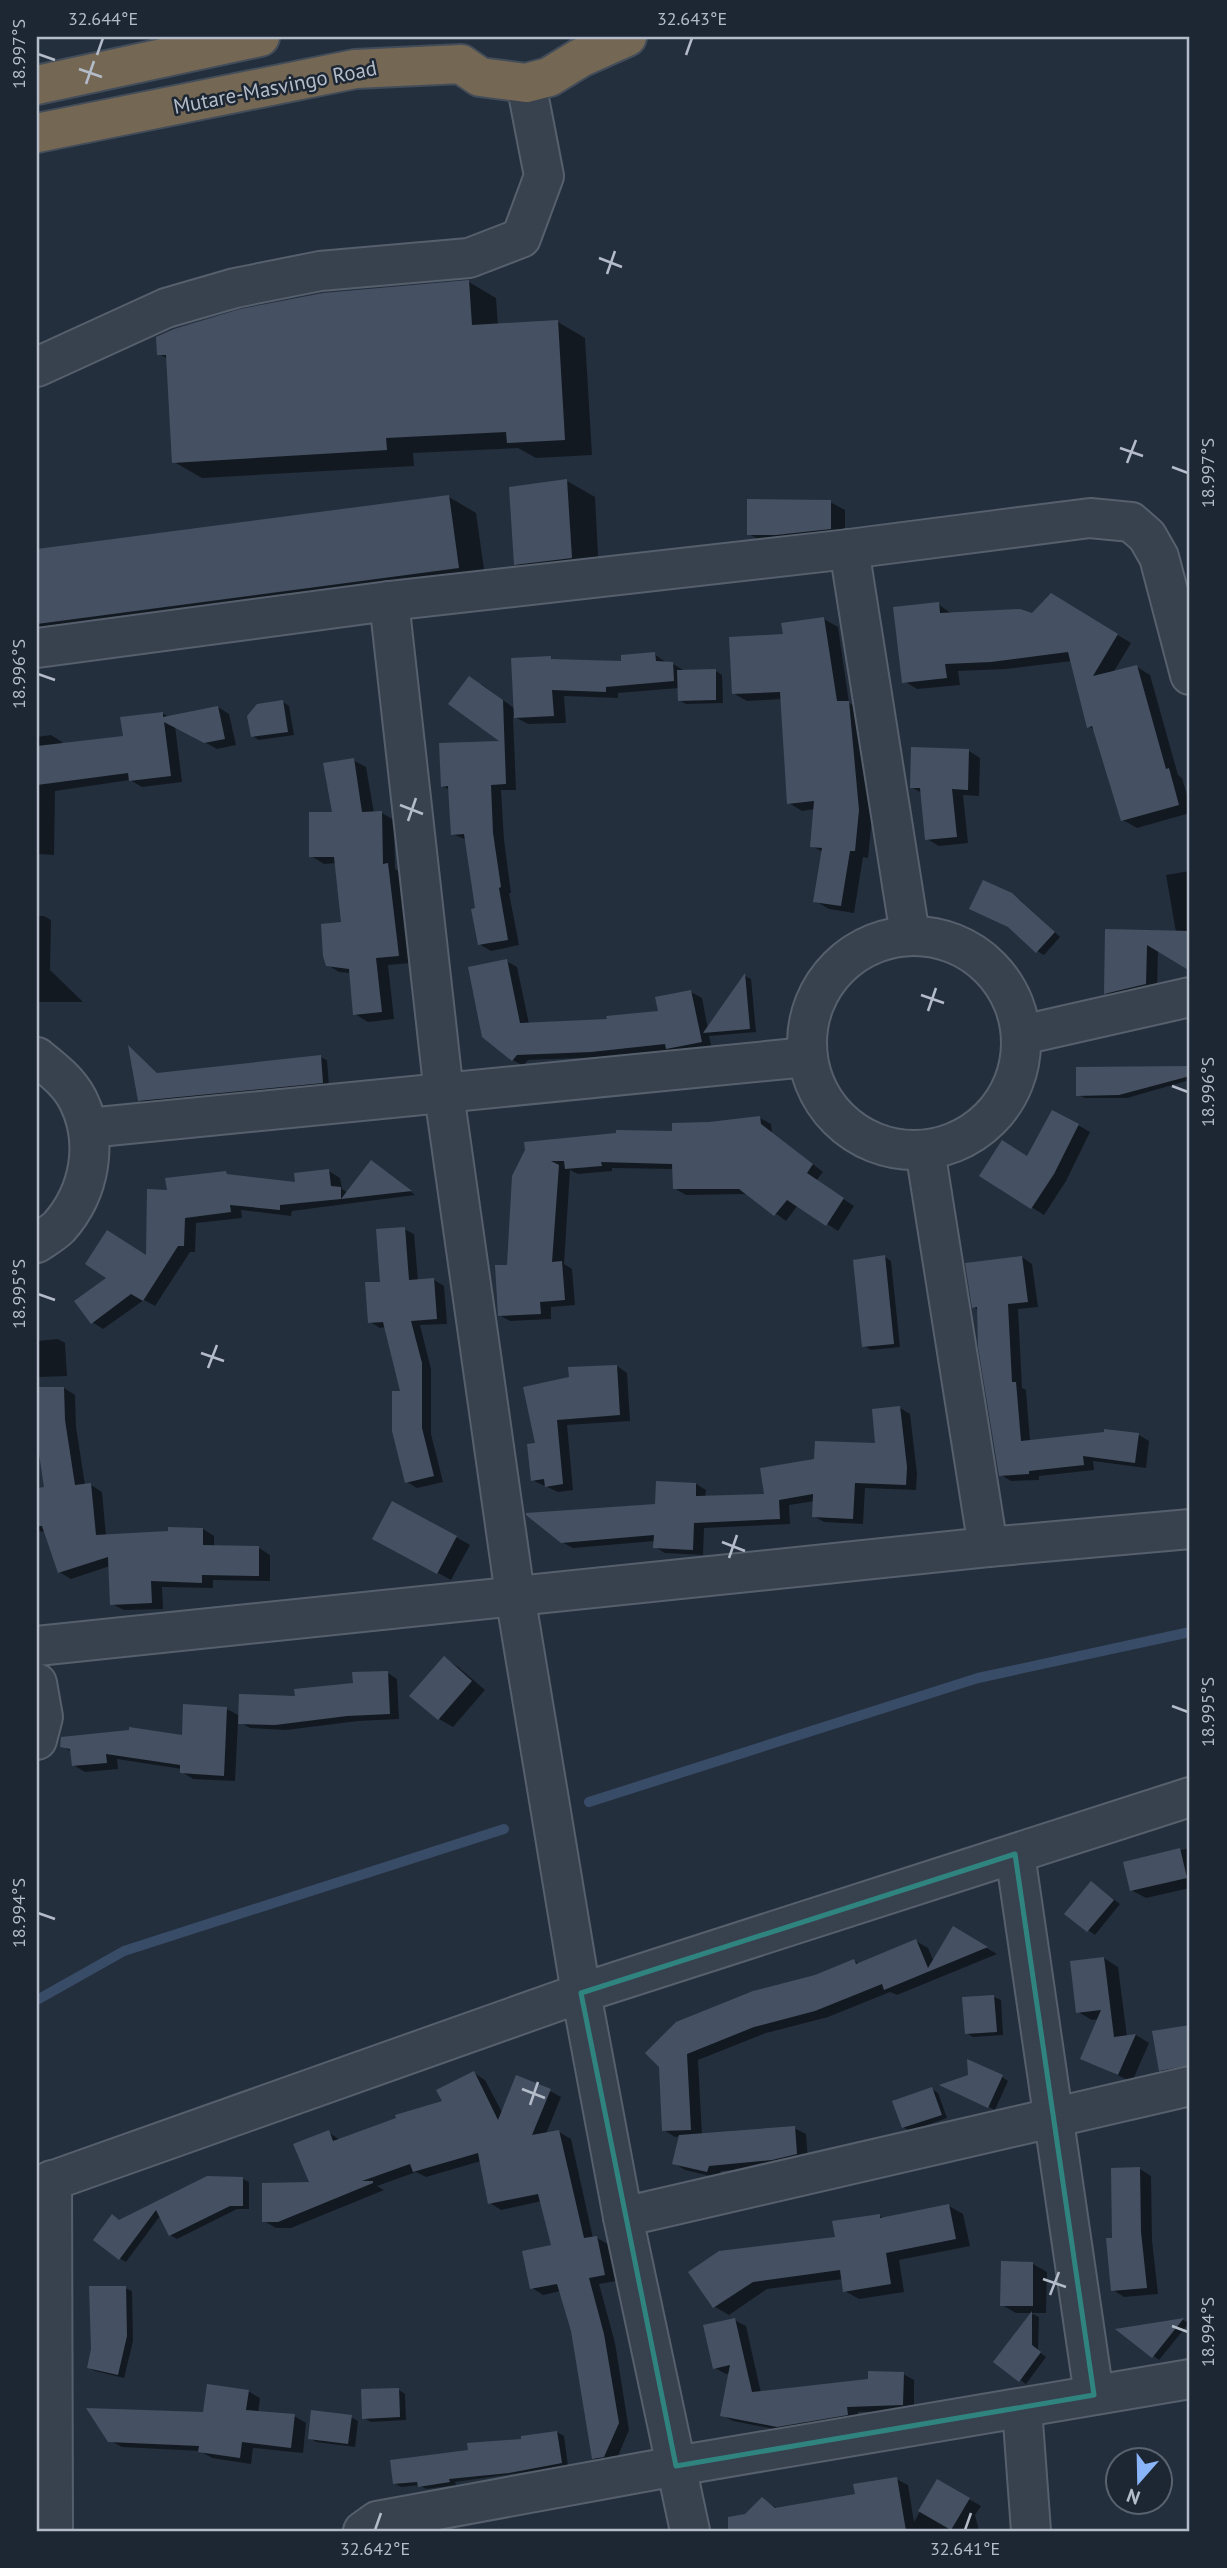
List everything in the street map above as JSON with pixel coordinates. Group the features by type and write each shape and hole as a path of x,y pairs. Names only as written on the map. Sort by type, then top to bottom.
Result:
{"highway":[{"path":"37,85 260,37"},
{"name":"Mutare-Masvingo Road","path":"37,133 454,50 480,77 526,83 549,77 583,47 627,37"}],"street":[{"path":"37,367 166,308 235,288 320,271 469,258 521,238 544,176 526,83"},
{"path":"37,648 389,601 849,549 1090,518 1131,522 1147,536 1159,557 1190,675"},
{"path":"849,549 910,935"},
{"path":"389,601 444,1094 515,1595 581,1993 623,2217 690,2531"},
{"path":"910,935 943,939 973,953 998,975 1014,1003 1022,1035 1019,1068 1006,1099 985,1124 957,1141 925,1150 892,1148 861,1136 836,1116 817,1088 807,1057 809,1021 821,988 844,961 875,942 910,935"},
{"path":"1022,1035 1190,997"},
{"path":"37,1057 59,1074 78,1099 88,1128 90,1164 79,1199 58,1229 37,1243"},
{"path":"88,1128 807,1057"},
{"path":"925,1150 988,1547"},
{"path":"37,1646 988,1547 1190,1529"},
{"path":"37,1683 43,1717 37,1740"},
{"path":"53,2531 44,2183 581,1993 1190,1797"},
{"path":"1015,1854 1094,2395"},
{"path":"623,2217 1190,2086"},
{"path":"363,2531 377,2521 676,2466 1190,2379"},
{"path":"1022,2408 1031,2531"}],"highlighted area":[{"path":"1015,1854 1094,2395 676,2466 581,1993"}],"building":[{"path":"469,280 472,325 558,320 565,440 507,443 506,432 386,438 387,450 172,463 166,355 157,355 156,337 240,309 323,293"},
{"path":"567,479 572,558 514,565 509,487"},
{"path":"449,495 459,568 37,624 37,549"},
{"path":"747,499 831,500 831,529 747,535"},
{"path":"1051,593 1118,634 1093,676 1137,665 1166,769 1169,768 1179,805 1121,821 1092,726 1087,728 1068,652 991,662 945,664 947,678 902,683 893,607 939,602 940,613 1020,609 1032,613"},
{"path":"824,617 837,701 849,701 859,810 855,851 850,851 841,906 813,902 822,848 810,847 814,801 787,804 780,692 732,694 729,637 783,634 781,623"},
{"path":"655,652 656,661 673,662 674,681 606,687 606,692 552,690 554,716 514,718 511,658 551,656 551,659 621,661 621,655"},
{"path":"716,669 716,700 678,701 677,670"},
{"path":"469,676 503,700 506,784 491,785 499,888 508,940 478,945 471,909 475,908 464,834 451,835 448,786 441,787 439,743 499,741 448,704"},
{"path":"283,700 288,732 251,737 247,716 257,704"},
{"path":"218,706 225,739 204,743 164,722 171,776 129,781 128,773 37,785 37,746 123,736 120,717 163,712 163,717"},
{"path":"911,747 969,749 968,790 952,789 957,837 925,840 920,788 910,788"},
{"path":"354,758 362,812 382,811 383,864 388,863 399,956 376,958 382,1012 353,1015 349,969 326,966 323,956 321,924 341,922 334,857 309,857 309,812 332,812 323,763"},
{"path":"983,880 1012,893 1055,932 1036,953 1008,927 969,909"},
{"path":"1105,929 1190,931 1190,971 1147,945 1146,984 1104,994"},
{"path":"507,959 520,1023 607,1019 606,1016 658,1011 655,997 691,990 702,1042 666,1049 665,1044 591,1052 517,1055 512,1061 482,1037 468,967"},
{"path":"745,973 750,1029 703,1033"},
{"path":"128,1045 157,1073 321,1055 323,1083 138,1101"},
{"path":"1190,1066 1190,1076 1119,1095 1076,1096 1076,1067"},
{"path":"1052,1110 1079,1124 1054,1174 1031,1209 979,1176 1002,1140 1027,1156"},
{"path":"760,1116 761,1124 813,1164 807,1173 844,1198 826,1226 787,1200 774,1216 739,1189 673,1189 672,1164 601,1162 602,1166 565,1169 564,1161 551,1161 559,1165 552,1262 562,1261 565,1300 540,1302 541,1314 498,1316 495,1265 507,1265 512,1176 525,1150 524,1142 616,1133 616,1130 672,1131 672,1123"},
{"path":"371,1160 412,1191 341,1199"},
{"path":"329,1169 331,1186 341,1187 341,1199 280,1205 280,1210 230,1205 231,1212 185,1218 184,1246 178,1246 143,1301 131,1294 91,1324 74,1301 106,1278 85,1264 107,1230 146,1255 147,1189 167,1190 165,1178 226,1171 227,1174 295,1182 294,1173"},
{"path":"405,1227 409,1280 434,1278 437,1319 411,1321 422,1363 422,1428 434,1476 405,1483 392,1431 392,1391 400,1391 383,1322 368,1323 365,1282 380,1282 376,1229"},
{"path":"885,1255 894,1344 862,1347 853,1260"},
{"path":"1022,1256 1028,1302 1008,1304 1012,1382 1016,1382 1021,1441 1104,1432 1104,1429 1139,1433 1135,1463 1083,1456 1084,1465 999,1476 978,1347 977,1307 972,1308 965,1263"},
{"path":"617,1365 620,1415 557,1420 563,1484 545,1487 544,1479 531,1481 527,1444 535,1443 523,1387 569,1377 568,1367"},
{"path":"37,1387 64,1387 65,1420 75,1485 91,1483 96,1535 168,1531 168,1527 203,1528 203,1545 259,1546 259,1576 202,1575 202,1583 151,1581 152,1603 110,1605 108,1557 58,1573 42,1526 37,1526 37,1488 44,1487 37,1441"},
{"path":"900,1406 907,1467 906,1485 855,1483 853,1519 812,1517 813,1494 779,1500 780,1519 694,1523 693,1550 653,1548 654,1535 561,1543 526,1515 655,1504 656,1481 696,1483 696,1496 764,1494 760,1468 814,1459 815,1441 875,1443 872,1409"},
{"path":"392,1501 457,1536 437,1574 372,1539"},
{"path":"444,1656 472,1681 438,1720 409,1696"},
{"path":"388,1671 390,1714 347,1716 275,1725 238,1724 239,1694 295,1696 294,1689 353,1683 352,1672"},
{"path":"183,1704 227,1707 224,1776 180,1773 180,1765 106,1754 107,1763 72,1766 70,1749 60,1747 61,1737 129,1730 129,1727 182,1735"},
{"path":"1180,1848 1187,1878 1130,1891 1123,1862"},
{"path":"1091,1881 1114,1900 1087,1932 1064,1914"},
{"path":"953,1926 988,1947 884,1990 882,1984 815,2011 754,2027 687,2054 691,2130 662,2131 659,2067 645,2053 676,2022 753,1991 815,1975 854,1959 856,1964 916,1939 928,1968"},
{"path":"1104,1957 1114,2037 1136,2034 1118,2075 1080,2059 1101,2010 1076,2013 1070,1961"},
{"path":"994,1995 997,2032 965,2034 962,1997"},
{"path":"1190,2025 1190,2065 1159,2071 1152,2031"},
{"path":"967,2059 1003,2075 988,2108 939,2085 968,2075"},
{"path":"474,2071 498,2120 516,2075 551,2089 532,2135 559,2130 584,2238 597,2236 605,2275 589,2278 604,2334 619,2423 604,2457 592,2459 571,2331 557,2284 530,2289 522,2251 551,2245 538,2194 488,2204 478,2153 413,2172 410,2164 362,2181 373,2183 278,2222 262,2222 262,2183 309,2182 293,2144 329,2130 333,2141 396,2118 395,2115 442,2101 436,2090"},
{"path":"932,2087 942,2115 902,2128 892,2101"},
{"path":"795,2126 797,2154 772,2160 709,2166 707,2172 672,2164 679,2135"},
{"path":"1140,2167 1141,2232 1147,2288 1111,2291 1106,2238 1112,2238 1111,2168"},
{"path":"207,2176 243,2177 243,2206 230,2206 169,2236 156,2210 119,2260 93,2240 112,2214 119,2220"},
{"path":"949,2204 956,2239 886,2253 891,2284 843,2292 840,2270 753,2282 713,2308 688,2272 719,2251 835,2237 832,2221 880,2214 880,2218"},
{"path":"1001,2261 1033,2262 1033,2306 1000,2306"},
{"path":"89,2286 126,2286 127,2336 118,2375 87,2368 91,2349"},
{"path":"1032,2311 1032,2345 1041,2352 1019,2382 993,2362"},
{"path":"735,2318 752,2392 868,2379 868,2371 904,2372 903,2405 847,2407 848,2415 777,2427 720,2416 730,2365 713,2369 703,2325"},
{"path":"1184,2318 1152,2358 1115,2329"},
{"path":"207,2384 249,2390 246,2410 295,2414 291,2448 242,2442 240,2458 198,2452 199,2446 108,2442 86,2408 203,2412"},
{"path":"399,2388 400,2417 362,2419 361,2389"},
{"path":"311,2410 352,2415 348,2444 308,2439"},
{"path":"557,2431 562,2463 509,2473 449,2479 450,2482 418,2487 417,2482 393,2484 390,2460 468,2450 467,2443 521,2439 521,2436"},
{"path":"897,2477 906,2531 728,2531 728,2517 745,2514 762,2497 775,2508 855,2494 853,2484"},
{"path":"937,2479 970,2498 951,2530 918,2511"}],"waterway":[{"path":"589,1802 978,1678 1190,1632"},
{"path":"37,2000 124,1951 504,1829"}]}
